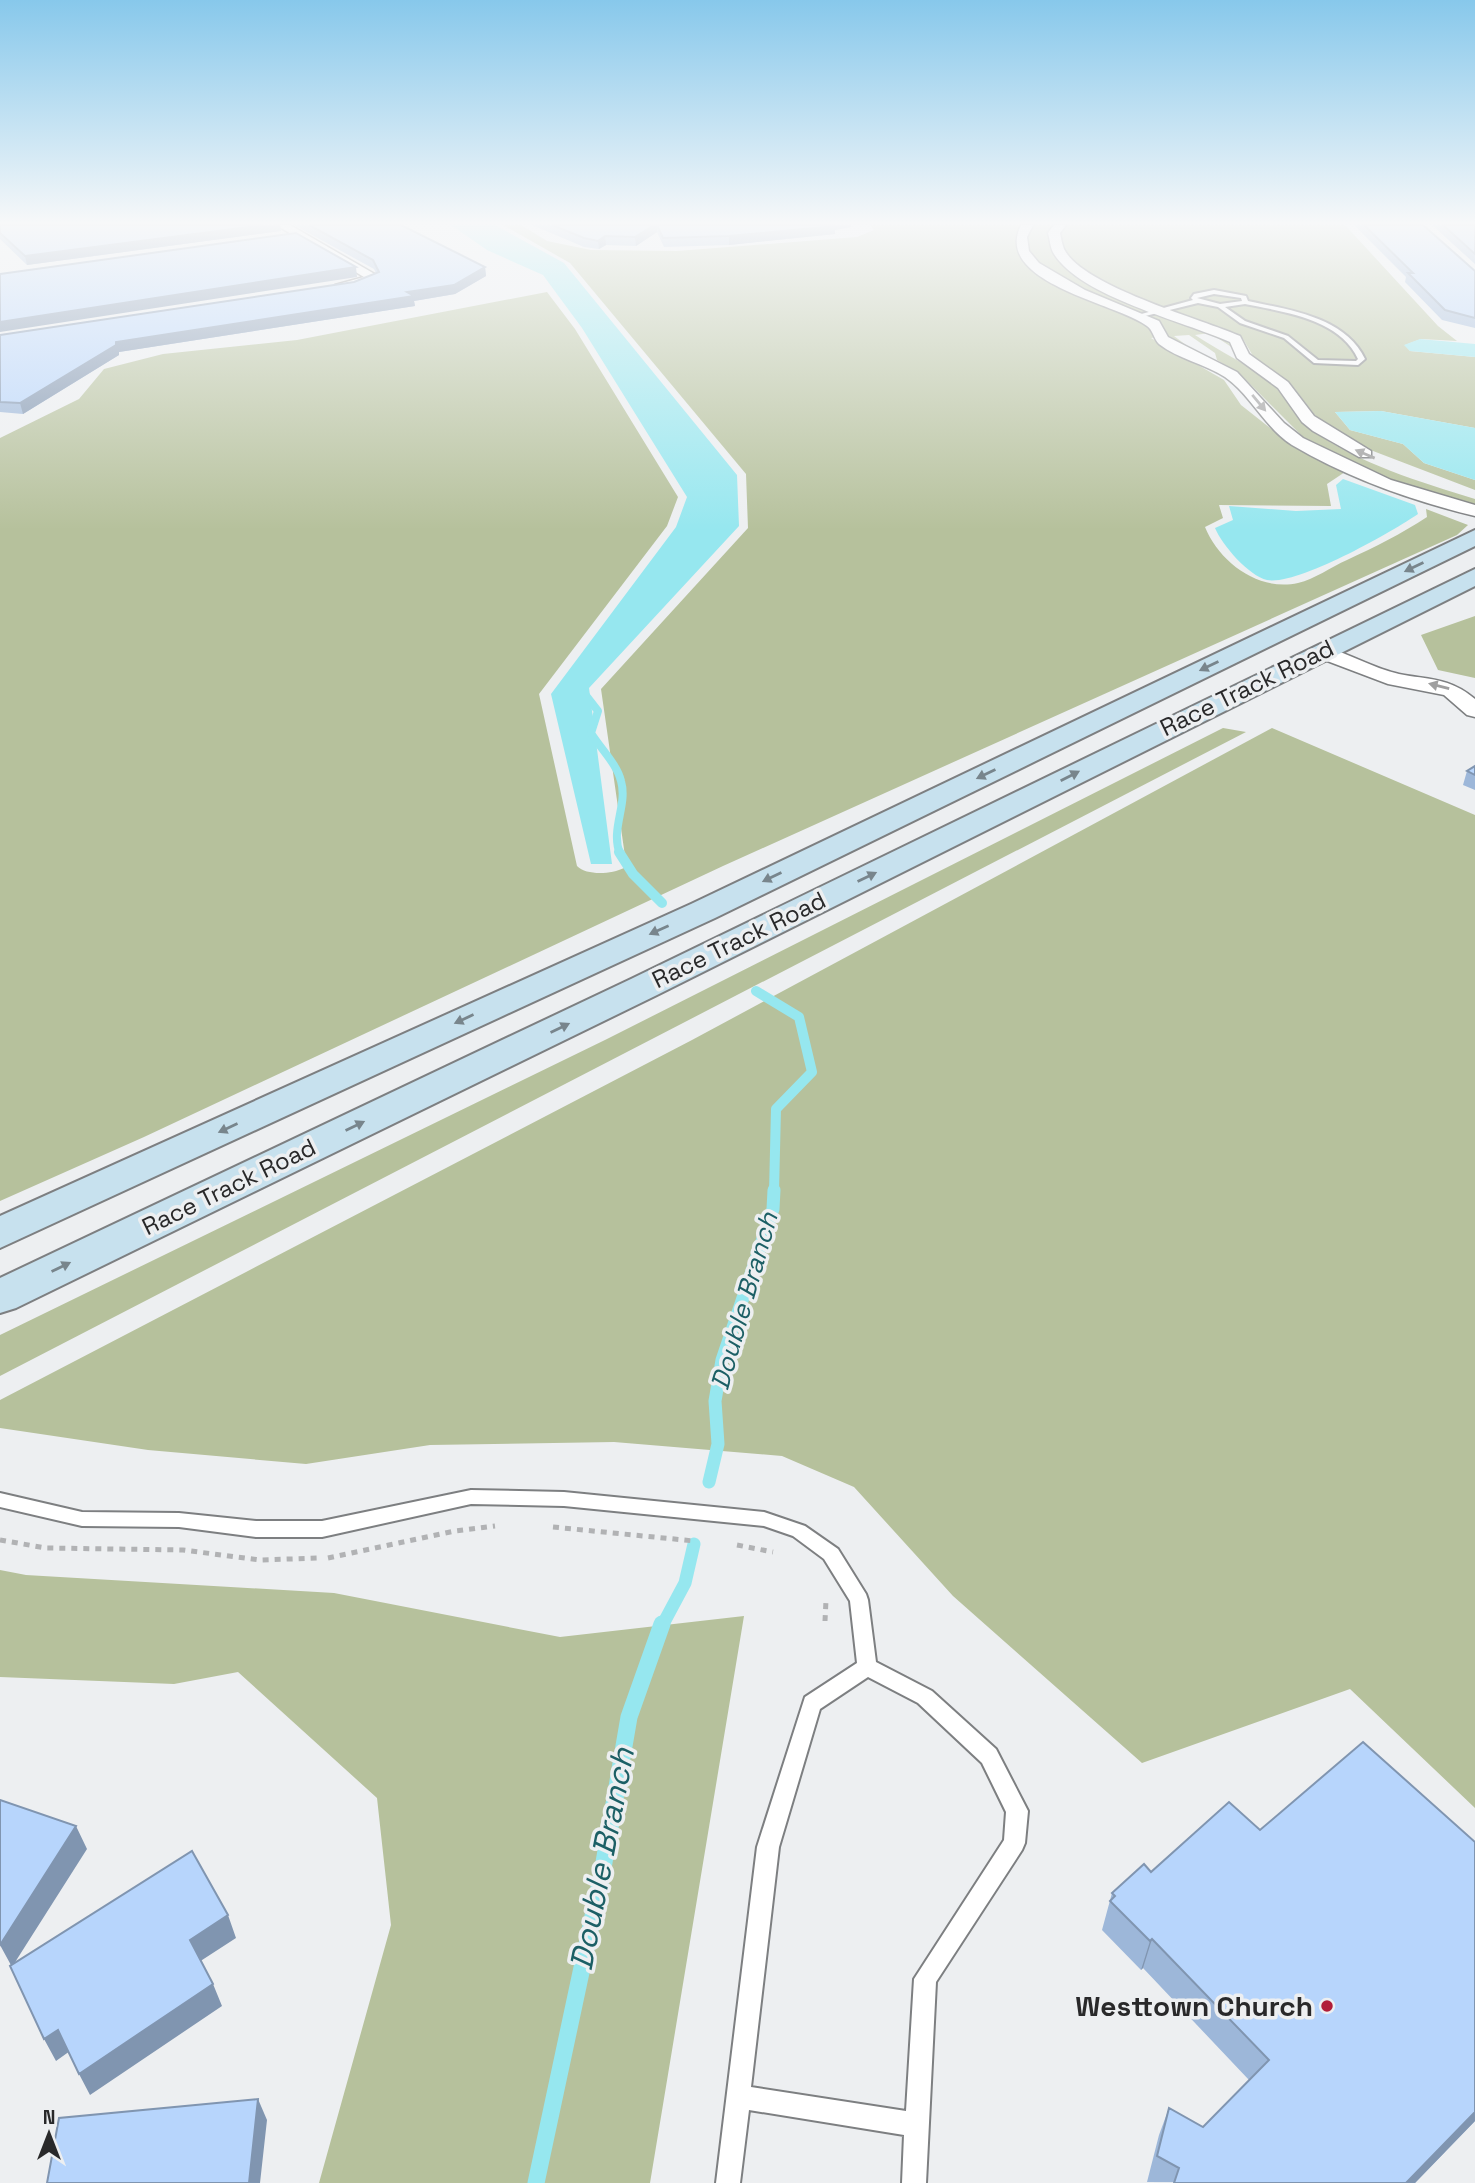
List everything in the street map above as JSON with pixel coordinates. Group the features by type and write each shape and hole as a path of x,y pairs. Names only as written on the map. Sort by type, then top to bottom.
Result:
{"main road":[{"name":"Race Track Road","path":"0,1233 703,911 1475,537"},
{"name":"Race Track Road","path":"0,1297 644,987 1475,576"},
{"path":"877,826 921,850"}],"street":[{"path":"1162,327 1176,332 1207,354 1209,360 1232,375 1278,426 1297,441 1385,484 1475,511"},
{"path":"1190,327 1229,351 1242,355 1283,385 1319,428 1377,459"},
{"path":"1432,480 1475,495"},
{"path":"1321,652 1395,680 1400,690 1421,702 1475,712"}],"lane":[{"path":"1258,327 1286,337 1304,348 1316,362 1339,365 1358,363 1362,359 1351,341 1329,327"},
{"path":"0,1500 82,1519 179,1520 256,1529 322,1529 471,1497 564,1499 764,1519 799,1531 831,1554 859,1600 867,1667"},
{"path":"728,2183 768,1847 812,1703 867,1667"},
{"path":"867,1667 925,1696 989,1756 1017,1811 1014,1843 925,1979 914,2183"},
{"path":"739,2097 917,2125"}],"path":[{"path":"625,1535 703,1542"},
{"path":"729,1544 783,1554"},
{"path":"824,1595 825,1621"}],"green space":[{"path":"365,327 573,327 678,497 667,526 539,694 577,866 600,873 624,868 626,863 601,689 748,528 746,474 623,327 1214,327 1205,329 1226,340 1233,348 1210,333 1195,335 1253,369 1271,383 1313,431 1370,463 1475,499 1475,506 1391,481 1306,440 1241,375 1217,360 1215,353 1189,335 1174,336 1190,348 1165,336 1151,338 1224,380 1241,405 1289,443 1345,472 1327,484 1331,506 1219,505 1223,518 1205,527 1220,552 1242,572 1269,583 1283,585 1304,581 1407,529 1427,517 1426,509 1468,525 1457,535 723,866 144,1137 0,1201 0,438 79,399 104,369 163,354 297,340"},
{"path":"1220,327 1439,327 1457,341 1421,339 1405,345 1410,351 1475,357 1475,428 1381,411 1335,412 1350,430 1403,444 1424,463 1475,480 1475,490 1360,446 1318,419 1291,384 1253,356 1243,339"},
{"path":"1475,616 1475,678 1438,670 1421,635"},
{"path":"1223,728 1246,732 0,1376 0,1335 607,1039"},
{"path":"1272,728 1475,815 1475,1808 1350,1689 1142,1763 953,1596 854,1487 782,1456 614,1442 430,1445 306,1464 148,1450 0,1428 0,1400 692,1040"},
{"path":"0,1570 26,1575 334,1593 560,1637 744,1616 650,2183 319,2183 391,1925 377,1798 238,1672 174,1684 0,1677"}],"water":[{"path":"616,327 737,475 739,526 589,688 612,864 591,864 551,694 676,527 687,497 582,328"},
{"path":"1420,339 1475,344 1475,357 1410,351 1404,345"},
{"path":"1381,411 1475,428 1475,480 1424,463 1403,444 1350,430 1335,412"},
{"path":"1343,479 1415,505 1418,514 1344,556 1281,580 1267,580 1252,573 1230,551 1215,528 1233,520 1229,506 1296,511 1341,509 1336,485"}],"building":[{"path":"54,327 214,327 116,342 116,345 20,403 0,402 0,335"},
{"path":"1475,766 1475,775 1467,771"},
{"name":"Westtown Church","path":"1363,1742 1475,1842 1475,2112 1406,2183 1174,2183 1179,2168 1157,2156 1169,2108 1203,2127 1269,2060 1152,1939 1150,1941 1110,1901 1115,1896 1112,1893 1144,1864 1151,1872 1229,1802 1260,1830"},
{"path":"0,1800 76,1826 0,1945"},
{"path":"192,1851 228,1915 190,1940 213,1984 79,2074 58,2030 44,2039 10,1966"},
{"path":"258,2099 249,2183 47,2183 59,2118"}],"waterway":[{"name":"Double Branch","path":"584,693 598,711 591,733 612,762 621,781 623,790 617,835 620,853"},
{"name":"Double Branch","path":"620,853 633,874 662,903"},
{"name":"Double Branch","path":"756,991 799,1017 812,1072 776,1109 774,1192"},
{"name":"Double Branch","path":"709,1482 718,1444 715,1401 722,1360 773,1209 774,1190"},
{"name":"Double Branch","path":"662,1626 685,1583 694,1544"},
{"name":"Double Branch","path":"536,2183 602,1874 629,1717 662,1624"}],"place":[{"name":"Westtown Church","path":"1327,2006"}]}
